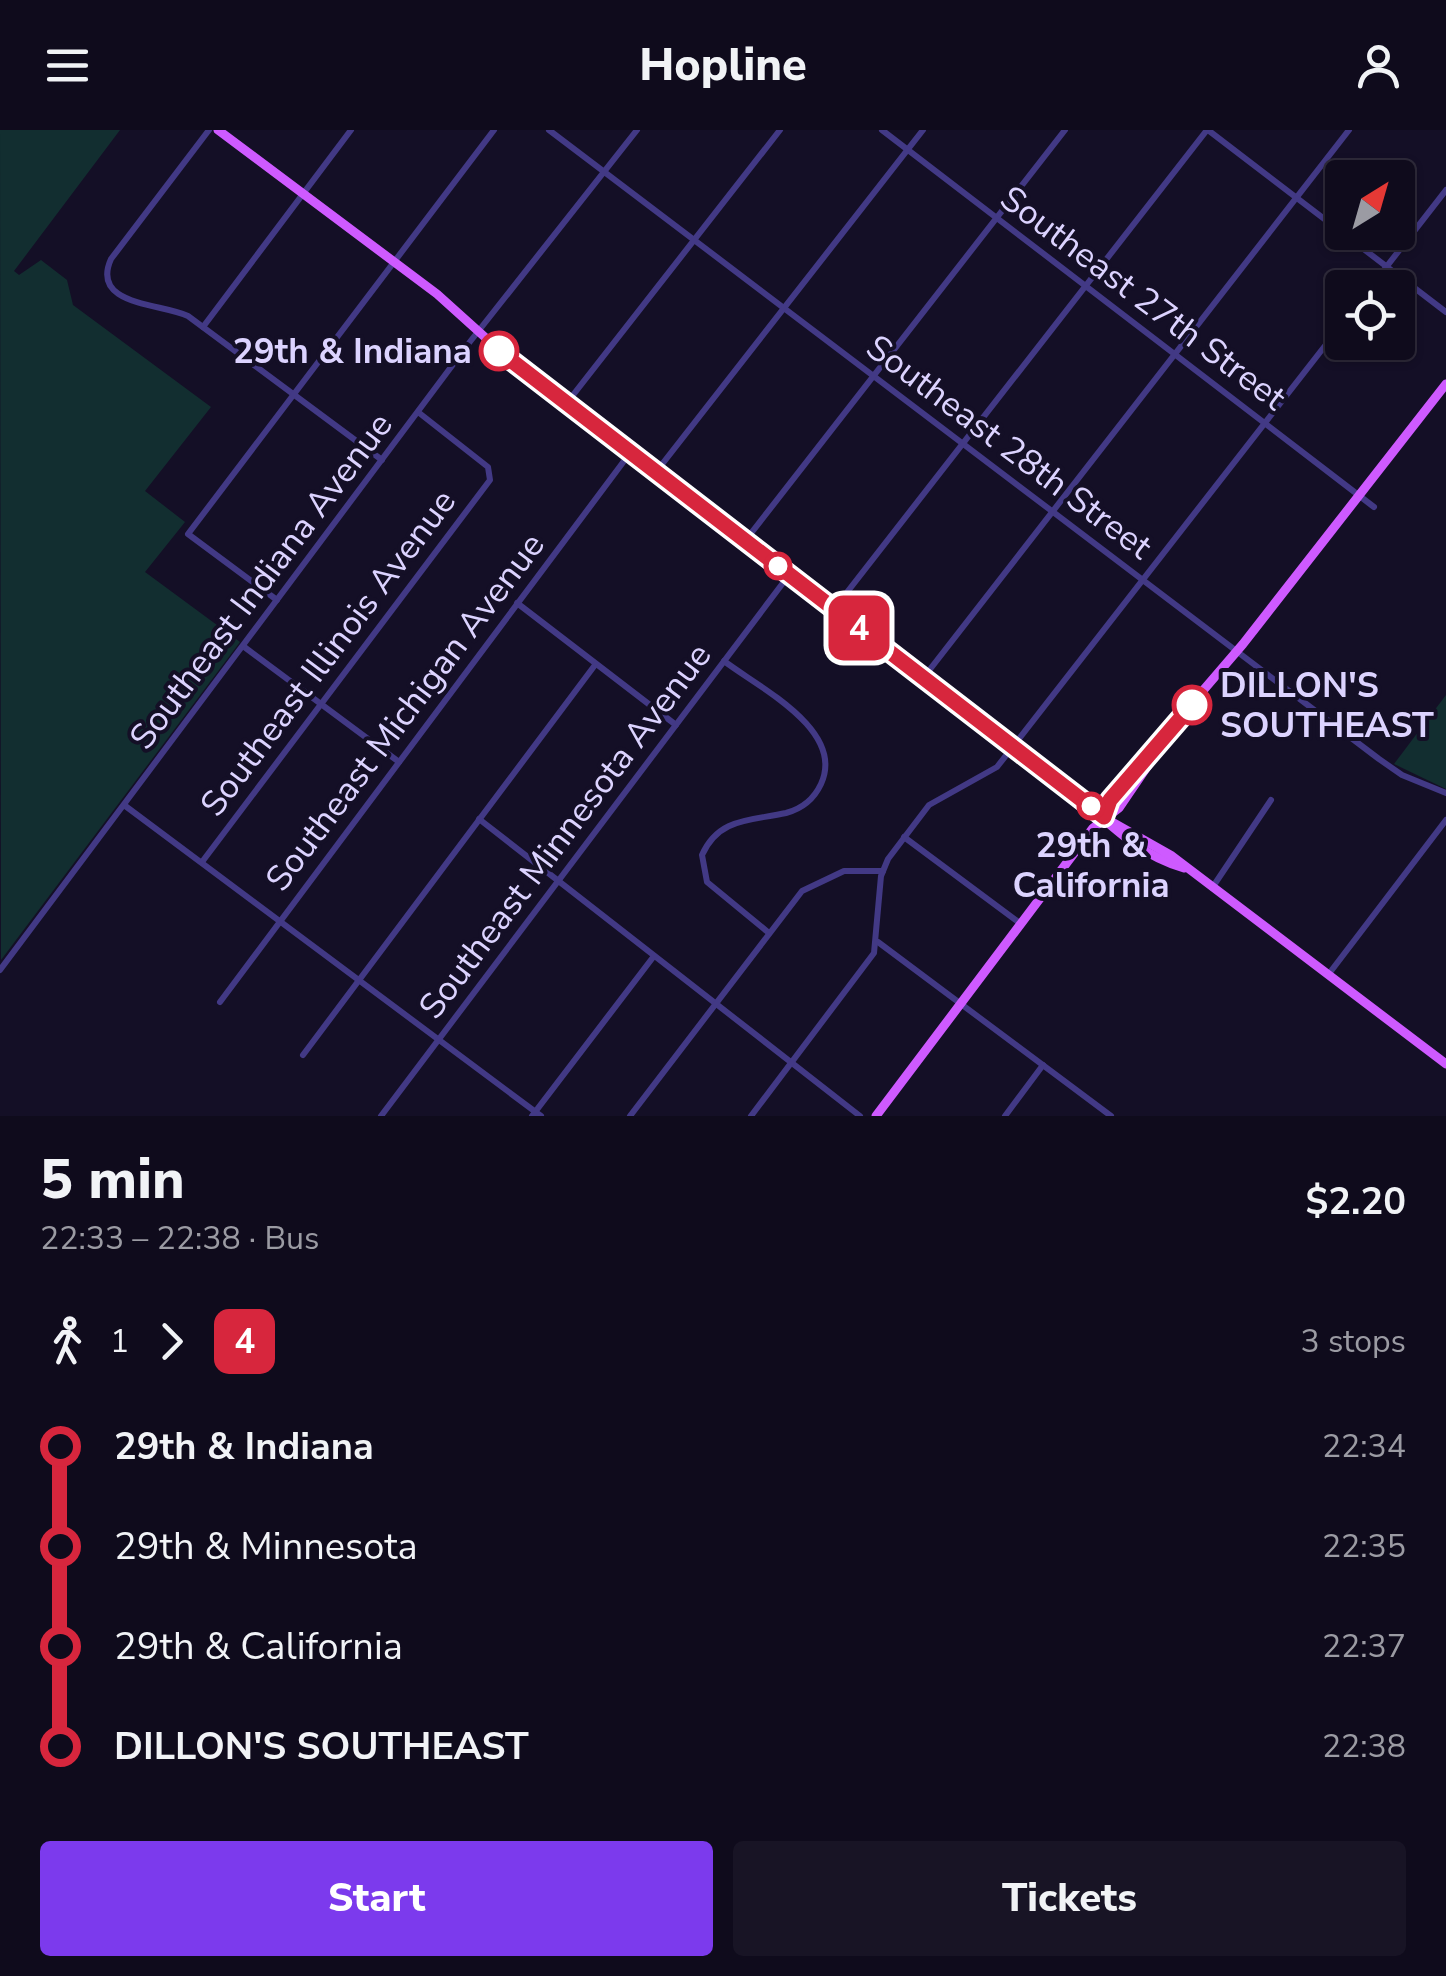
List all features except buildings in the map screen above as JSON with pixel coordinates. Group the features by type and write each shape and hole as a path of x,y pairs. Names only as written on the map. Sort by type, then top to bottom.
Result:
{"main road":[{"path":"218,130 392,261 566,404 1014,746 1104,817 1112,831 1134,846 1184,868 1446,1064"},
{"path":"876,1116 1104,817 1119,808 1169,733 1446,384"}],"street":[{"path":"208,130 111,259 107,280 120,297 176,310 203,327 382,460"},
{"path":"203,327 351,130"},
{"path":"277,600 188,534 494,130"},
{"name":"Southeast 28th Street","path":"549,130 1396,771 1446,793"},
{"name":"Southeast Indiana Avenue","path":"0,970 418,412 636,130"},
{"path":"566,404 780,130"},
{"name":"Southeast 27th Street","path":"882,130 1374,506"},
{"path":"656,473 923,130"},
{"path":"745,541 1065,130"},
{"path":"834,609 1208,130 1446,312"},
{"path":"924,678 1349,130"},
{"path":"1383,270 1446,190"},
{"path":"751,1116 878,942 883,871 904,838 936,800 985,776 1014,746 1325,346"},
{"name":"Southeast Illinois Avenue","path":"202,862 490,480 491,472 418,412"},
{"name":"Southeast Michigan Avenue","path":"220,1002 630,453"},
{"name":"Southeast Minnesota Avenue","path":"381,1116 789,575"},
{"path":"517,604 676,725"},
{"path":"243,646 399,762"},
{"path":"724,661 806,724 824,754 823,780 808,802 786,812 733,822 714,836 702,855 707,882 769,933"},
{"path":"302,1055 595,664"},
{"path":"1212,888 1271,800"},
{"path":"124,806 441,1039 536,1114 654,956"},
{"path":"479,819 860,1116"},
{"path":"1328,974 1446,820"},
{"path":"904,838 1021,924"},
{"path":"630,1116 796,898 822,878 844,870 883,871"},
{"path":"878,942 1111,1116"},
{"path":"1005,1116 1043,1065"}],"green space":[{"path":"0,130 120,130 14,271 19,275 41,260 67,280 73,305 211,407 145,491 185,522 145,572 240,642 1,960"},
{"path":"1446,695 1446,789 1394,764"}],"bus line":[{"name":"4","path":"499,351 1104,817 1110,800 1152,746 1169,733 1192,705"}],"place":[{"name":"29th & Indiana","path":"499,351"},
{"name":"DILLON'S SOUTHEAST","path":"1192,705"},
{"name":"29th & California","path":"1091,806"}]}
